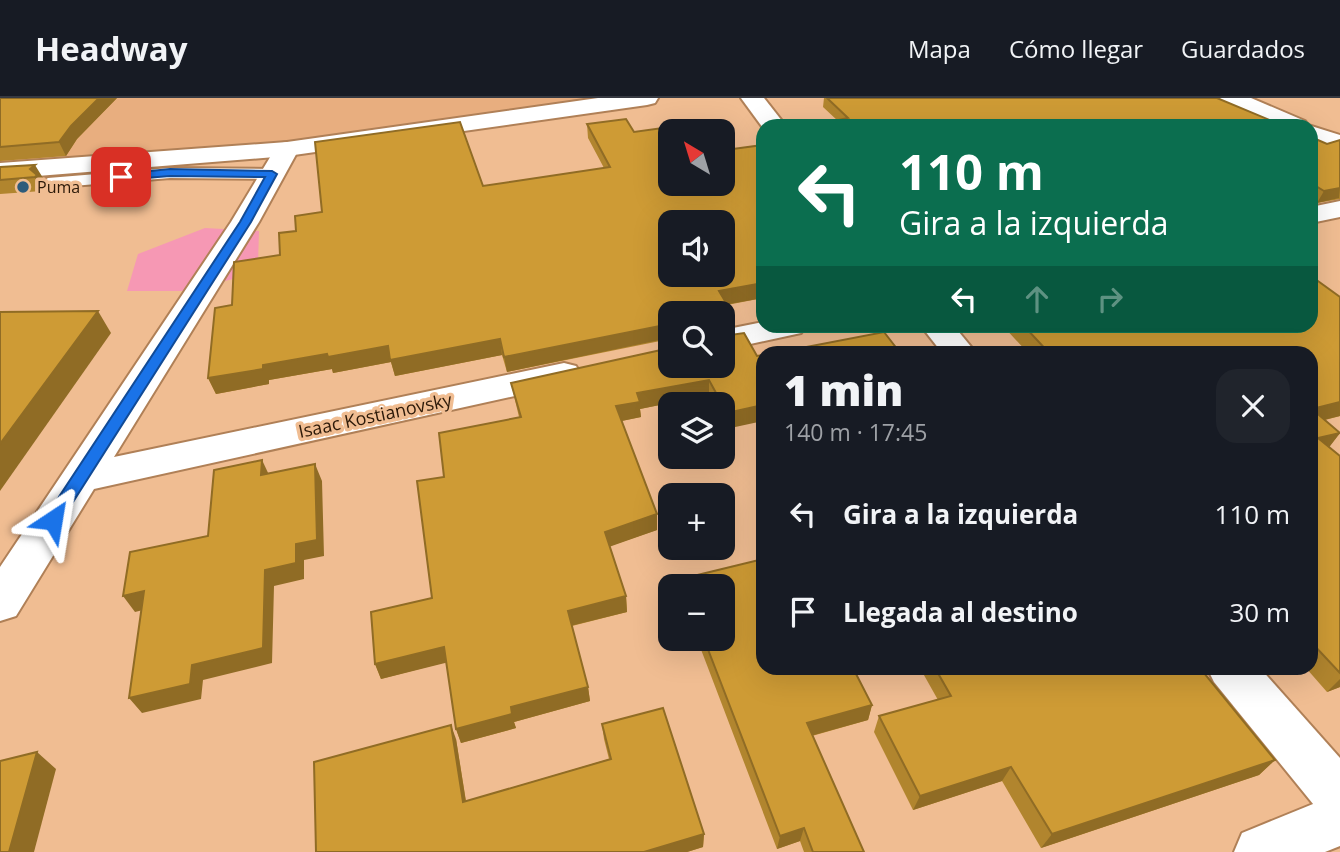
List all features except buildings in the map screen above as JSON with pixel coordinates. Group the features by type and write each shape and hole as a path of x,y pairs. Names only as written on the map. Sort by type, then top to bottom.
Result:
{"street":[{"path":"0,172 198,156 279,162 647,98"},
{"path":"752,98 769,119"},
{"path":"1231,98 1280,119"},
{"path":"1318,135 1340,144"},
{"path":"0,603 245,222 279,162"},
{"path":"1318,214 1340,209"},
{"path":"735,337 756,333"},
{"name":"Isaac Kostianovsky","path":"80,478 590,369"},
{"path":"1236,675 1340,797"},
{"path":"1261,852 1340,819"}],"lane":[{"path":"170,173 198,156"},
{"path":"48,183 279,162"}],"shaded area":[{"path":"0,98 603,98 296,141 0,165"},
{"path":"205,228 259,231 258,263 241,277 185,291 127,291 138,254"}],"place":[{"name":"Puma","path":"23,187"}],"route":[{"path":"53,520 245,222 272,174 170,173 121,177"}]}
